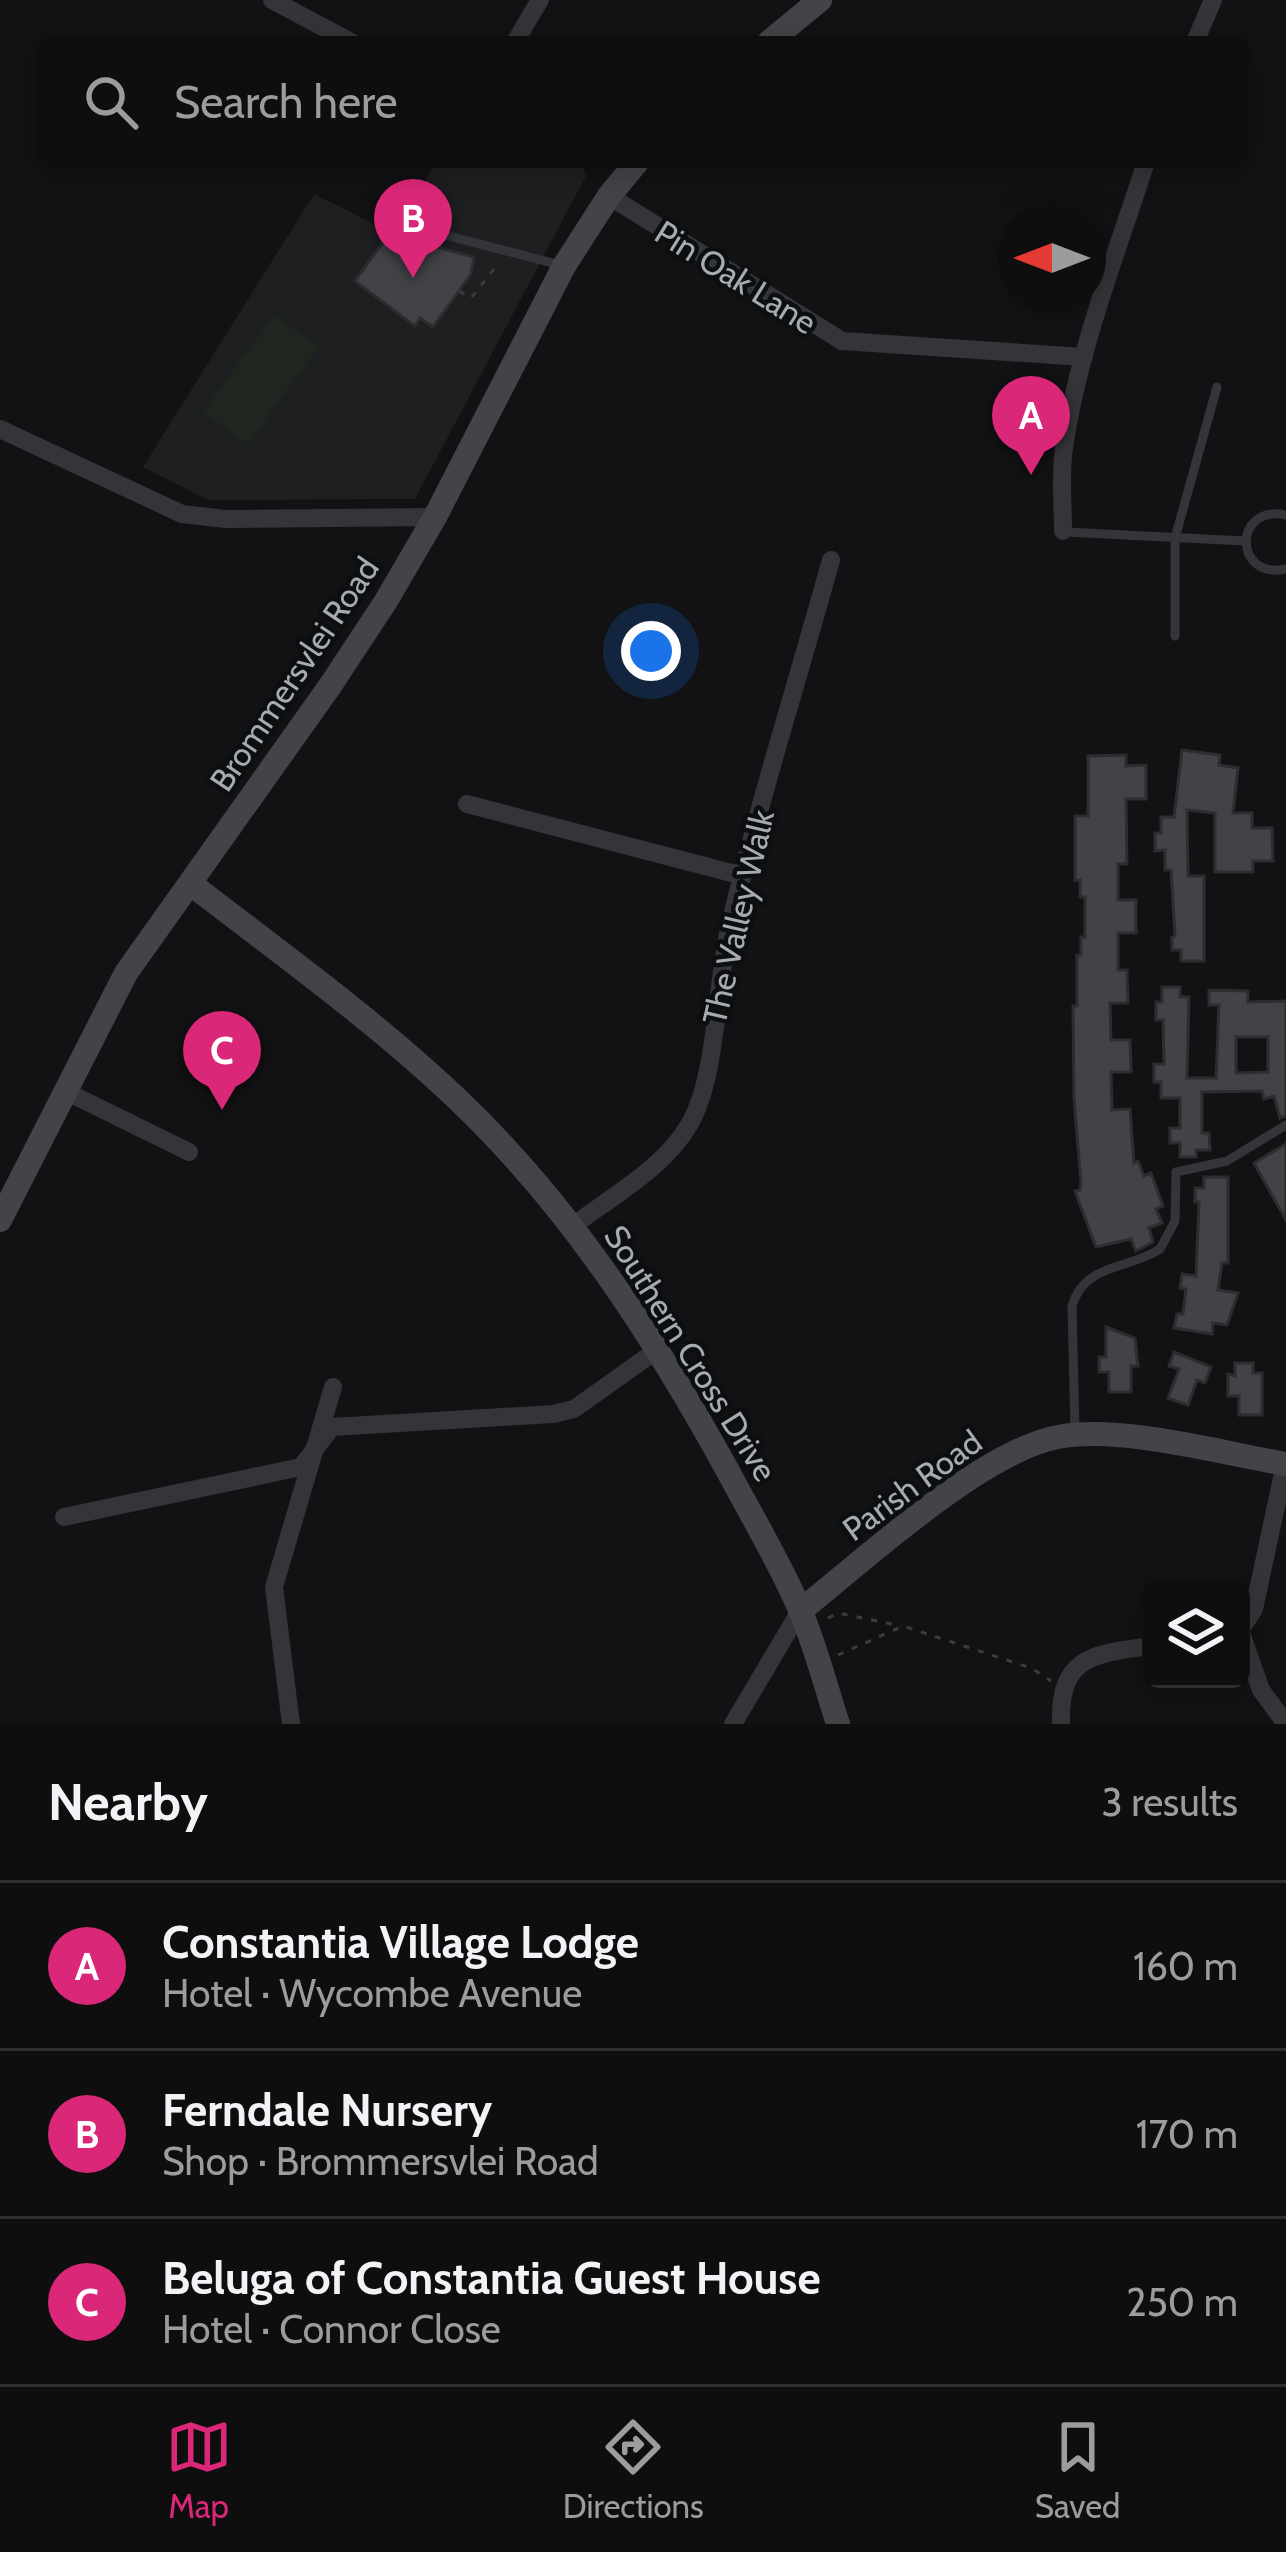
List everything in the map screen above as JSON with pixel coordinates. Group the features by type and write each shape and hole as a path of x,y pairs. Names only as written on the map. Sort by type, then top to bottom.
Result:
{"street":[{"path":"272,0 340,36"},
{"path":"518,36 540,0"},
{"path":"777,36 820,0"},
{"path":"1198,36 1213,0"},
{"name":"Brommersvlei Road","path":"0,1220 126,973 330,686 435,517 563,266 628,168"},
{"path":"1064,532 1064,452 1084,357 1144,168"},
{"name":"Pin Oak Lane","path":"609,196 842,341 1084,357"},
{"path":"0,429 182,514 435,517"},
{"name":"The Valley Walk","path":"573,1226 660,1160 693,1119 702,1094 728,933 832,560"},
{"path":"467,804 743,876"},
{"name":"Southern Cross Drive","path":"190,884 374,1026 453,1095 573,1226 687,1396 807,1617 838,1724"},
{"path":"63,1090 189,1152"},
{"path":"64,1517 301,1467 332,1427 530,1416 574,1409 658,1350"},
{"path":"291,1724 274,1587 333,1387"},
{"name":"Parish Road","path":"807,1617 984,1469 1022,1448 1075,1435 1124,1436 1286,1464"},
{"path":"1250,1616 1286,1464"},
{"path":"733,1724 807,1617"},
{"path":"1061,1724 1062,1689 1071,1670 1087,1658 1142,1648"},
{"path":"1250,1658 1261,1690 1286,1724"}],"lane":[{"path":"438,195 434,221 441,234 563,266"},
{"path":"1175,636 1175,538 1217,387"},
{"path":"1286,514 1270,512 1257,518 1245,542 1256,565 1268,571 1286,569"},
{"path":"1064,532 1245,542"},
{"path":"1075,1435 1072,1306 1076,1291 1096,1273 1160,1249 1175,1221 1176,1172 1227,1161 1286,1125"}],"path":[{"path":"459,291 471,298 498,264 501,251"},
{"path":"807,1617 838,1613 902,1626 1031,1668 1062,1689"},
{"path":"820,1670 838,1655 902,1626"}],"shaded area":[{"path":"432,168 584,168 586,176 415,499 208,500 143,467 314,194 396,235"},
{"path":"274,315 318,347 248,444 203,412"}],"building":[{"path":"416,204 426,209 426,218 414,241 474,257 471,274 433,327 420,318 415,326 355,281 389,234 399,237"},
{"path":"1182,750 1220,755 1219,765 1238,768 1233,813 1252,813 1252,828 1272,828 1273,861 1253,861 1253,872 1215,872 1215,813 1187,810 1188,876 1204,876 1204,961 1181,961 1181,950 1172,950 1171,870 1165,870 1165,850 1155,851 1161,817 1174,817"},
{"path":"1126,755 1126,766 1146,765 1146,799 1126,799 1127,864 1118,864 1118,900 1136,900 1136,933 1118,933 1118,970 1127,970 1128,1003 1110,1003 1111,1040 1130,1040 1131,1072 1111,1072 1112,1110 1130,1109 1134,1163 1138,1161 1144,1176 1151,1173 1163,1206 1156,1209 1162,1223 1149,1228 1153,1242 1136,1251 1131,1239 1096,1247 1075,1191 1081,1183 1073,1006 1077,1006 1077,955 1081,955 1081,937 1085,937 1085,897 1080,897 1080,880 1075,880 1075,816 1088,816 1088,756"},
{"path":"1162,987 1180,987 1180,997 1189,997 1187,1078 1216,1078 1219,1005 1209,1005 1209,990 1248,991 1248,1002 1286,1001 1286,1116 1280,1118 1274,1096 1264,1099 1262,1091 1202,1092 1202,1133 1209,1133 1210,1150 1196,1150 1196,1157 1180,1157 1180,1143 1170,1143 1170,1128 1180,1128 1180,1098 1161,1098 1161,1082 1154,1082 1154,1064 1164,1064 1163,1020 1156,1020 1156,1002 1162,1002","holes":["1236,1037 1268,1037 1268,1072 1236,1073"]},
{"path":"1286,1144 1286,1220 1254,1163"},
{"path":"1204,1177 1228,1177 1228,1263 1222,1263 1218,1290 1238,1293 1227,1325 1213,1323 1212,1334 1174,1328 1177,1314 1183,1314 1186,1289 1180,1288 1182,1274 1196,1276 1199,1202 1195,1202 1195,1188 1204,1188"},
{"path":"1106,1327 1135,1338 1138,1366 1131,1366 1131,1392 1109,1392 1109,1372 1099,1372 1099,1357 1106,1357"},
{"path":"1174,1352 1211,1367 1205,1383 1197,1380 1188,1405 1168,1398 1179,1369 1169,1366"},
{"path":"1235,1363 1253,1363 1253,1373 1262,1373 1262,1415 1239,1415 1239,1396 1228,1396 1228,1374 1235,1376"}],"place":[{"name":"Ferndale Nursery","path":"413,278"},
{"name":"Constantia Village Lodge","path":"1031,475"},
{"name":"Beluga of Constantia Guest House","path":"222,1110"}]}
